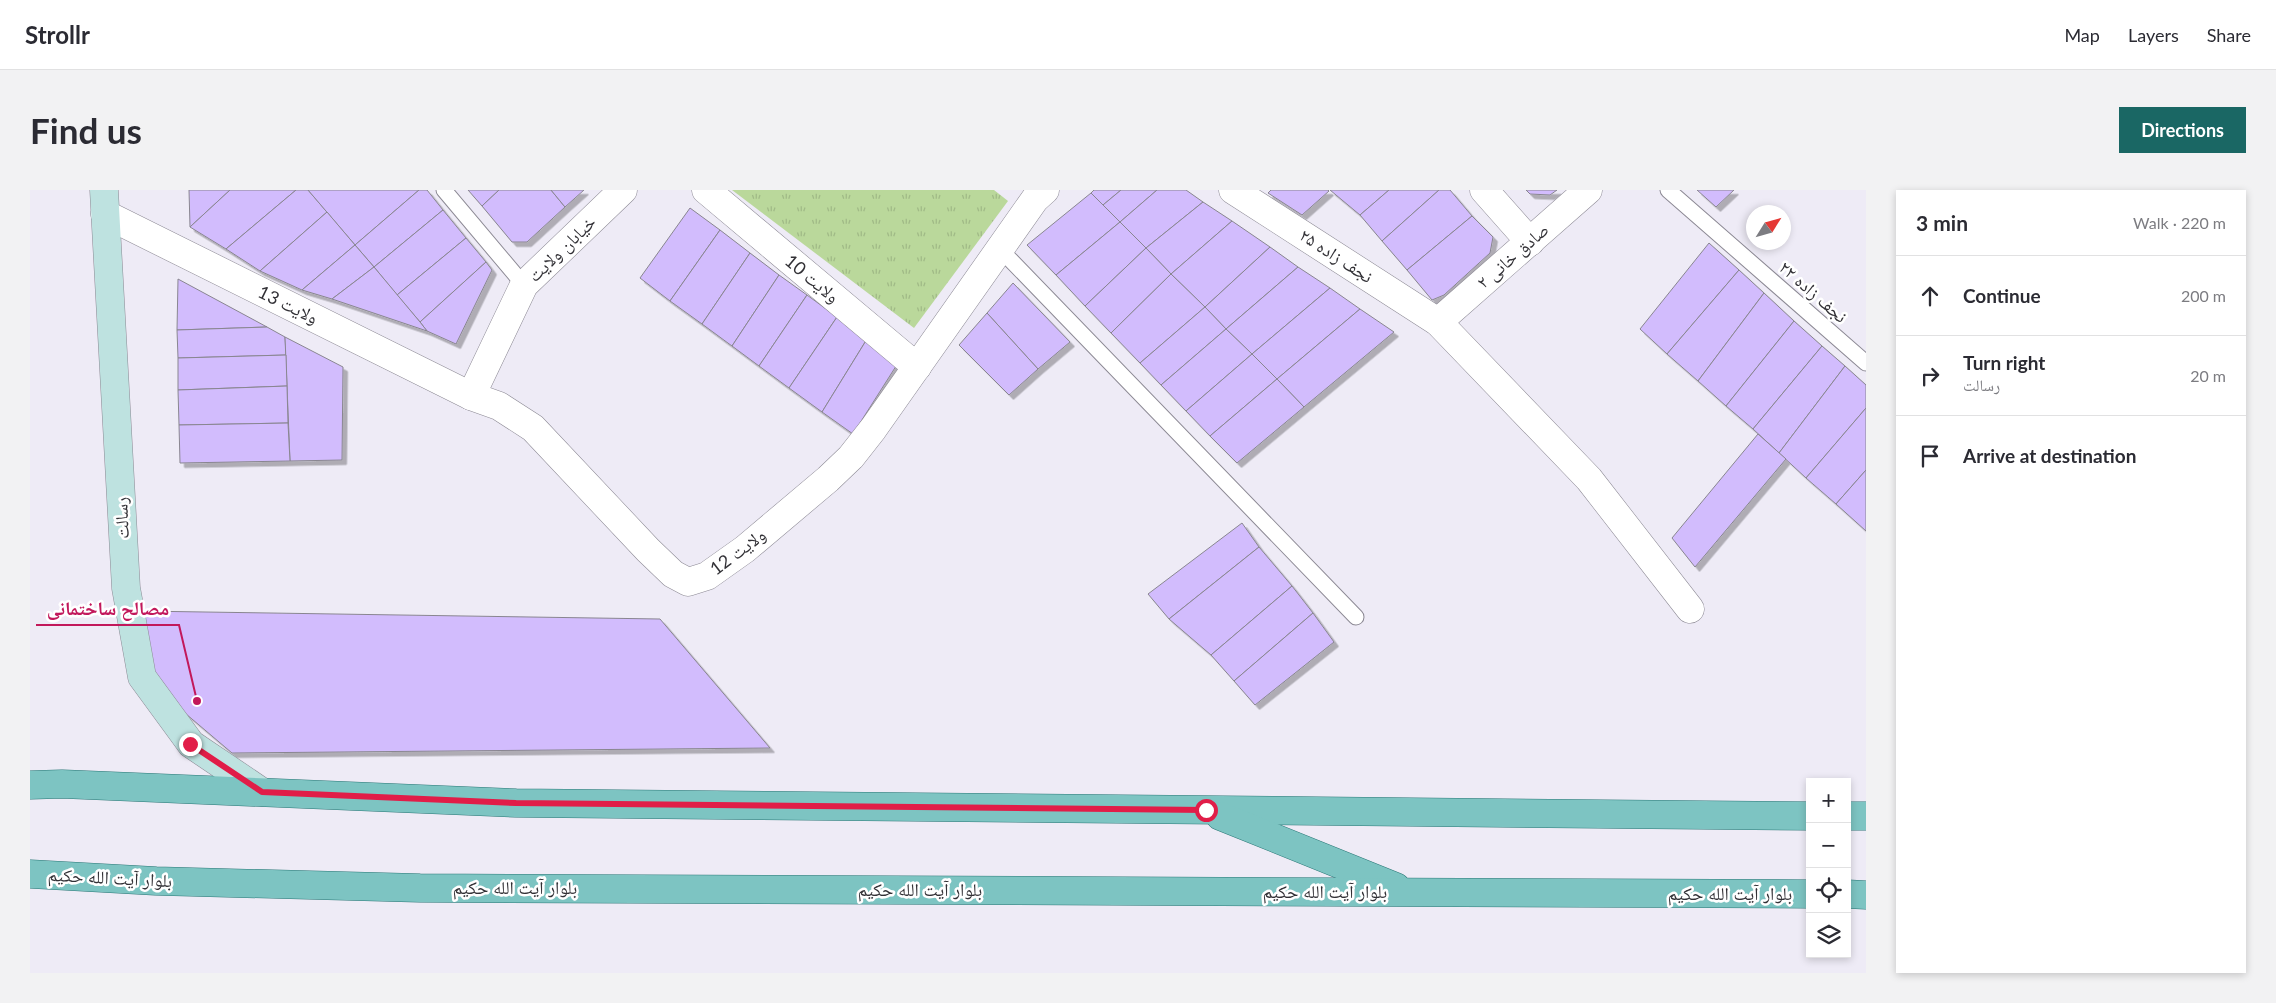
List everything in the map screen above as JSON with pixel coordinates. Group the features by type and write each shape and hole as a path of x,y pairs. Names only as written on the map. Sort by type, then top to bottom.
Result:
{"main road":[{"name":"رسالت","path":"105,202 126,588 142,677 190,744 262,792"},
{"path":"30,784 516,803 1806,816"},
{"path":"1206,810 1409,892"},
{"path":"1851,816 1866,816"},
{"name":"بلوار آیت الله حکیم","path":"30,874 156,881 420,888 1806,894"},
{"path":"1851,894 1866,894"}],"street":[{"name":"خیابان ولایت","path":"471,396 524,285 623,190"},
{"name":"ولایت 10","path":"706,190 917,367"},
{"name":"نجف زاده ۲۵","path":"1233,190 1438,322 1589,479 1690,609"},
{"path":"1484,190 1530,242"},
{"name":"صادق خانی ۲","path":"1438,322 1588,190"},
{"path":"917,367 1000,248 1035,193"},
{"name":"ولایت 13","path":"105,202 471,396"},
{"name":"ولایت 12","path":"471,396 500,406 534,428 648,550 673,574 688,582 707,576 745,549 834,473 851,457 873,429 917,367"}],"lane":[{"path":"444,190 524,285"},
{"name":"نجف زاده ۲۲","path":"1668,190 1866,364"},
{"path":"1000,248 1356,617"}],"green space":[{"path":"732,190 994,190 1008,201 914,328"}],"building":[{"path":"189,190 230,190 190,227"},
{"path":"230,190 296,190 226,249 190,227"},
{"path":"296,190 308,190 327,212 260,271 226,249"},
{"path":"308,190 419,190 355,245"},
{"path":"419,190 427,190 443,210 374,267 355,245"},
{"path":"468,190 499,190 482,206"},
{"path":"499,190 551,190 565,207 527,242 512,242 482,206"},
{"path":"551,190 584,190 565,207"},
{"path":"1094,190 1121,190 1103,205 1091,193"},
{"path":"1121,190 1157,190 1120,222 1103,205"},
{"path":"1157,190 1186,190 1203,202 1146,248 1120,222"},
{"path":"1271,190 1329,191 1302,215 1268,193"},
{"path":"1330,190 1389,190 1360,215"},
{"path":"1389,190 1439,190 1382,241 1360,215"},
{"path":"1439,190 1450,190 1472,216 1407,270 1382,241"},
{"path":"1526,190 1557,190 1550,195 1530,194"},
{"path":"1697,190 1734,190 1716,207"},
{"path":"1091,193 1120,222 1056,275 1027,245"},
{"path":"1203,202 1232,221 1171,274 1146,248"},
{"path":"690,208 720,230 670,301 640,278"},
{"path":"443,210 466,238 397,295 374,267"},
{"path":"327,212 355,245 302,290 260,271"},
{"path":"1472,216 1493,237 1490,253 1444,295 1432,300 1407,270"},
{"path":"1232,221 1270,247 1205,307 1171,274"},
{"path":"1120,222 1146,248 1085,306 1056,275"},
{"path":"720,230 750,253 702,324 670,301"},
{"path":"466,238 486,262 420,322 397,295"},
{"path":"1709,243 1739,270 1667,354 1640,329"},
{"path":"355,245 374,267 332,299 302,290"},
{"path":"1270,247 1298,267 1226,329 1205,307"},
{"path":"1146,248 1171,274 1111,333 1085,306"},
{"path":"750,253 779,275 732,346 702,324"},
{"path":"486,262 492,270 456,344 427,331 420,322"},
{"path":"374,267 420,322 427,331 332,299"},
{"path":"1298,267 1330,288 1252,354 1226,329"},
{"path":"1739,270 1764,293 1698,381 1667,354"},
{"path":"1171,274 1205,307 1140,363 1111,333"},
{"path":"779,275 807,295 759,366 732,346"},
{"path":"178,279 267,327 177,330"},
{"path":"1013,283 1070,342 1038,369 987,313"},
{"path":"1330,288 1360,309 1277,379 1252,354"},
{"path":"1764,293 1794,321 1726,406 1698,381"},
{"path":"807,295 837,317 789,388 759,366"},
{"path":"1205,307 1226,329 1161,385 1140,363"},
{"path":"1360,309 1394,332 1304,407 1277,379"},
{"path":"987,313 1038,369 1009,395 959,345"},
{"path":"837,317 867,339 822,412 789,388"},
{"path":"1794,321 1822,346 1753,429 1726,406"},
{"path":"267,327 285,337 286,355 178,358 177,330"},
{"path":"1226,329 1252,354 1186,411 1161,385"},
{"path":"285,337 343,367 342,460 290,461"},
{"path":"867,339 898,363 853,434 822,412"},
{"path":"1822,346 1845,366 1779,453 1753,429"},
{"path":"1252,354 1277,379 1210,436 1186,411"},
{"path":"286,355 287,386 178,390 178,358"},
{"path":"1845,366 1866,385 1866,408 1806,478 1779,453"},
{"path":"1277,379 1304,407 1237,463 1210,436"},
{"path":"287,386 288,423 179,425 178,390"},
{"path":"1866,408 1866,470 1836,504 1806,478"},
{"path":"288,423 290,461 180,463 179,425"},
{"path":"1758,434 1786,459 1695,567 1672,538"},
{"path":"1866,470 1866,531 1836,504"},
{"path":"1242,523 1259,547 1169,619 1148,594"},
{"path":"1259,547 1292,586 1211,655 1169,619"},
{"path":"1292,586 1313,613 1234,681 1211,655"},
{"path":"140,611 660,619 770,748 232,753 146,680"},
{"path":"1313,613 1334,642 1255,705 1234,681"}],"place":[{"name":"مصالح ساختمانی","path":"197,701"}],"route":[{"path":"190,744 262,792 516,803 1206,810"}]}
